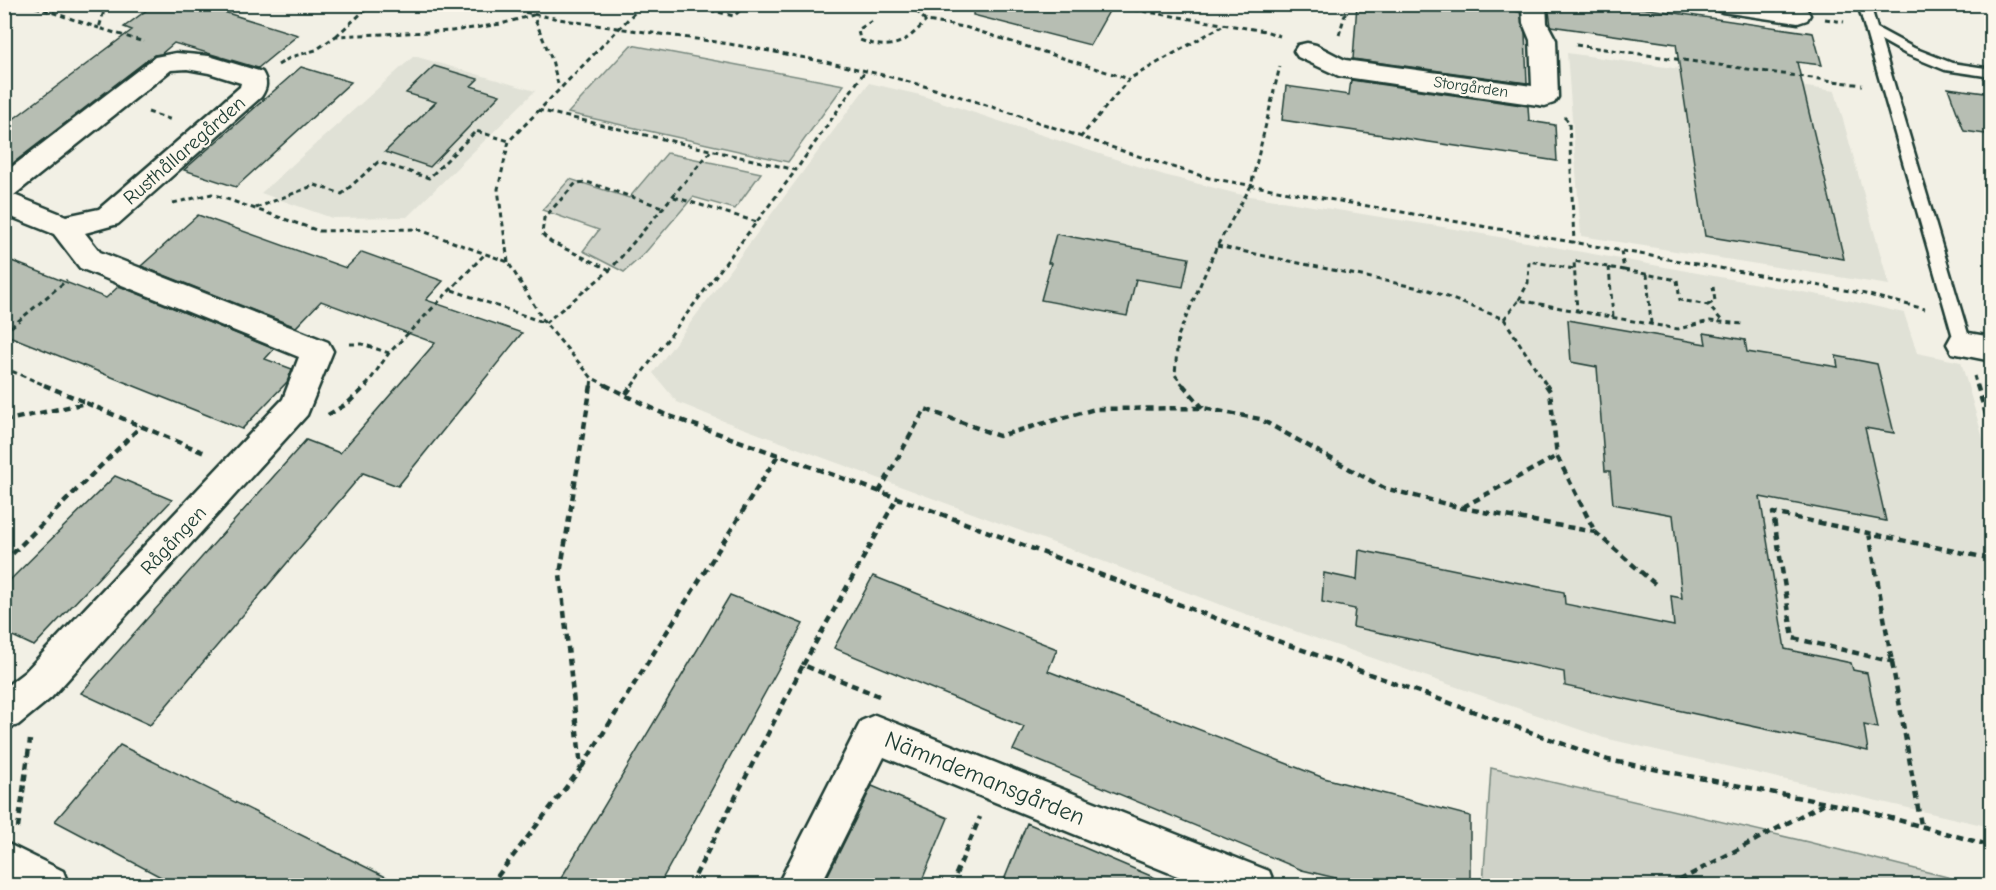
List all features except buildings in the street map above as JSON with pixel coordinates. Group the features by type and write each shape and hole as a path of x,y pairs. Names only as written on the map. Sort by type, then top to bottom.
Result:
{"street":[{"path":"1722,4 1798,15"},
{"path":"1533,5 1535,23 1543,40 1545,97"},
{"name":"Storgården","path":"1307,51 1339,68 1545,97"},
{"path":"4,188 164,63 180,59"},
{"name":"Rusthållaregården","path":"64,227 108,217 252,91 253,78 203,62 180,59"},
{"path":"11,214 64,227 90,260 317,351"},
{"name":"Rågången","path":"4,712 38,685 296,406 317,351"},
{"name":"Nämndemansgården","path":"798,885 875,734 1254,885"},
{"path":"9,864 48,885"}],"lane":[{"path":"1864,4 1970,337"},
{"path":"1872,30 1910,51 1950,67 1992,73"}],"path":[{"path":"27,4 162,49 180,59"},
{"path":"99,27 106,4"},
{"path":"253,78 291,57 316,50 336,36 372,4"},
{"path":"490,4 533,15 618,31 730,45 865,71 964,98 1169,167 1251,186 1861,293 1970,337 1992,434"},
{"path":"643,4 509,141 498,189 508,262 545,323 592,378 664,414 897,498 1236,626 1608,760 1826,802 1921,825 1992,846"},
{"path":"684,4 734,16 747,4"},
{"path":"910,4 926,21 965,27 1130,79"},
{"path":"1099,4 1222,26 1265,31 1307,51"},
{"path":"336,36 452,31 501,24 533,15"},
{"path":"533,15 552,60 559,88"},
{"path":"1798,15 1850,23 1872,30"},
{"path":"872,21 858,30 860,40 879,48 897,45 914,35 926,21"},
{"path":"1080,138 1130,79 1222,26"},
{"path":"1543,40 1869,86"},
{"path":"1203,408 1175,375 1178,336 1217,246 1251,186 1279,67 1307,51"},
{"path":"626,394 796,170 865,71"},
{"path":"1545,97 1569,122 1575,243"},
{"path":"116,101 205,132"},
{"path":"538,110 796,170"},
{"path":"254,209 315,185 342,194 378,162 429,178 476,131 509,141"},
{"path":"545,323 610,270 665,208 711,151"},
{"path":"610,270 560,246 542,234 544,218 576,183 587,182 665,208"},
{"path":"165,205 212,194 320,231 417,229 508,262"},
{"path":"674,196 757,222"},
{"path":"1217,246 1430,290 1504,319 1550,391 1557,456 1595,532 1655,584"},
{"path":"1621,251 1624,270"},
{"path":"296,406 327,415 347,406 371,382 389,352 485,254"},
{"path":"4,333 90,260"},
{"path":"1504,319 1519,300 1528,283 1529,261 1574,269"},
{"path":"1577,311 1574,261 1677,280 1680,300 1708,305 1716,301 1713,287"},
{"path":"1610,267 1613,317"},
{"path":"1647,274 1651,324"},
{"path":"452,290 545,323"},
{"path":"1519,300 1678,329 1710,321 1743,324"},
{"path":"1708,305 1723,322"},
{"path":"317,351 339,344 362,344 389,352"},
{"path":"4,368 240,468"},
{"path":"581,768 560,574 592,378"},
{"path":"4,421 86,403"},
{"path":"879,492 925,409 999,436 1095,409 1203,408 1260,419 1384,488 1462,508 1595,532"},
{"path":"4,562 141,426"},
{"path":"490,885 581,768 778,455"},
{"path":"1462,508 1557,456"},
{"path":"689,885 803,665 897,498"},
{"path":"1894,662 1793,638 1773,513 1992,559"},
{"path":"1869,533 1894,662 1921,825"},
{"path":"803,665 885,698 875,734"},
{"path":"9,864 38,685"},
{"path":"951,885 994,783"},
{"path":"1669,885 1826,802"}],"shaded area":[{"path":"631,45 844,85 788,162 568,113"},
{"path":"1567,53 1835,91 1889,285 1581,236"},
{"path":"414,56 535,91 407,217 332,218 261,193"},
{"path":"869,83 920,95 1164,175 1238,194 1455,229 1847,300 1904,313 1917,353 1961,362 1991,466 1991,827 1604,738 1240,612 677,402 653,373"},
{"path":"667,153 761,173 735,209 693,197 644,254 624,272 583,251 599,230 542,210 570,179 629,198"},
{"path":"1491,768 1808,842 1979,885 1483,885"}]}
